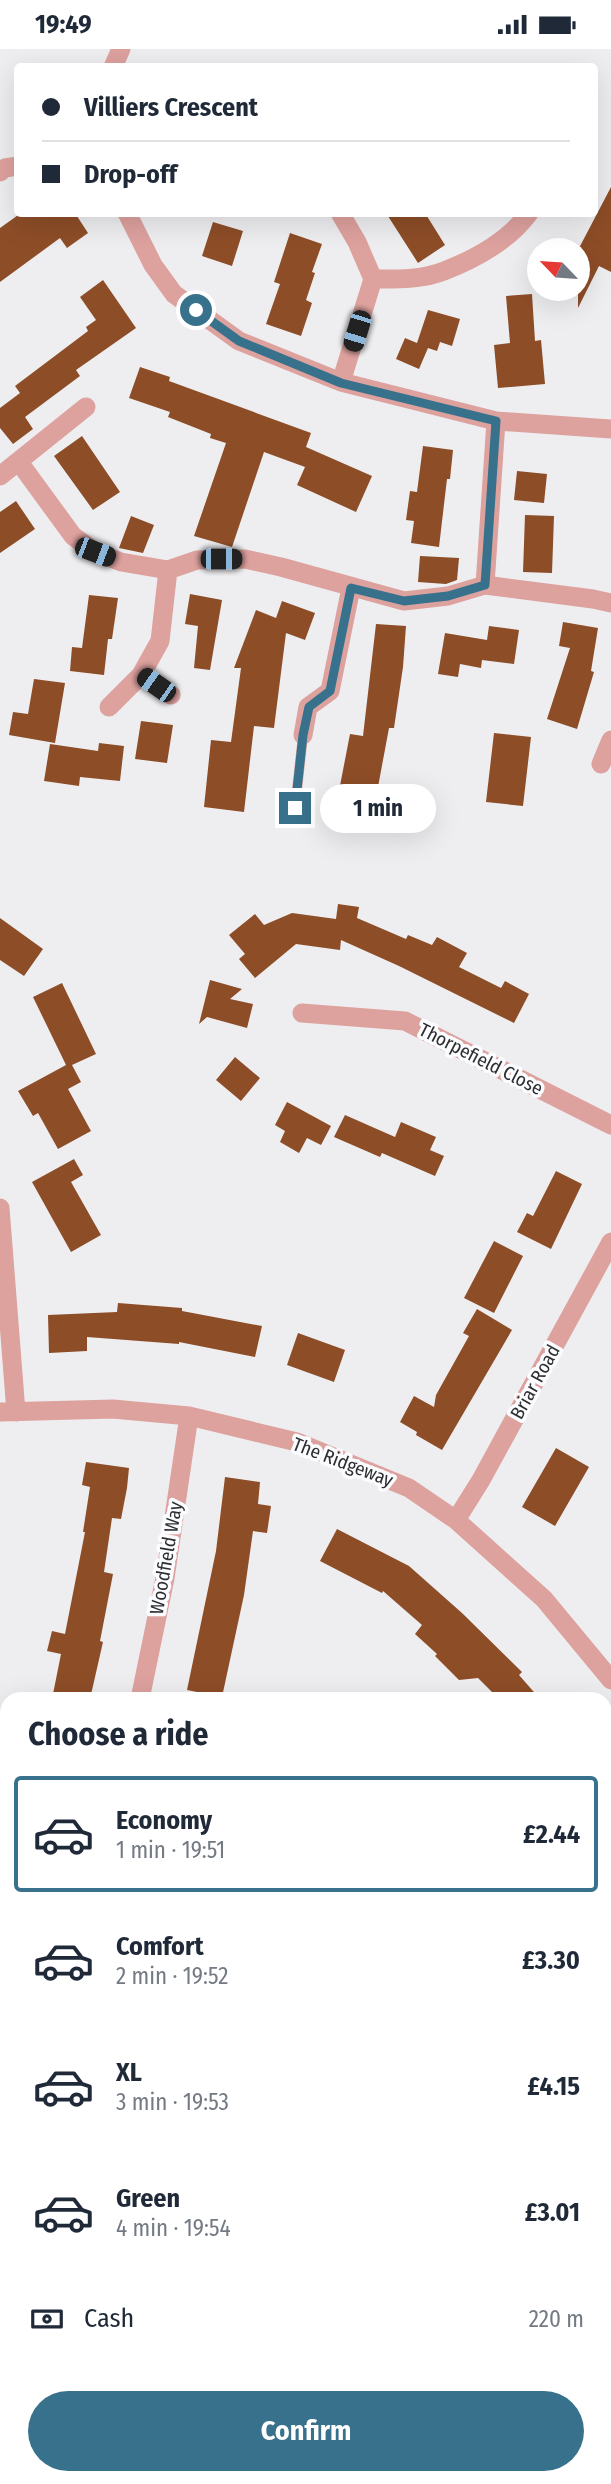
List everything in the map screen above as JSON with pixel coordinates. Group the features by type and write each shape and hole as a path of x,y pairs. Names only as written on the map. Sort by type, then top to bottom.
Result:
{"street":[{"path":"129,217 153,265 174,294 239,341 341,383 496,421 611,429"},
{"path":"341,383 373,279 342,217"},
{"path":"373,279 405,279 442,272 517,230 526,217"},
{"path":"0,476 86,407"},
{"path":"485,585 496,421"},
{"path":"19,462 73,536 95,552 121,562 167,570 197,560 245,559 404,601 448,596 485,585 611,603"},
{"path":"109,707 141,675 160,641 167,570"},
{"path":"303,735 309,707 330,691 351,588"},
{"path":"141,675 171,695"},
{"path":"601,764 611,740"},
{"name":"Thorpefield Close","path":"302,1013 405,1021 611,1125"},
{"path":"0,1208 8,1412"},
{"name":"Briar Road","path":"456,1520 605,1268 611,1242"},
{"name":"The Ridgeway","path":"8,1412 113,1409 189,1416 297,1442 409,1488 456,1520 544,1599 611,1680"},
{"name":"Woodfield Way","path":"141,1692 165,1579 189,1416"}],"lane":[{"path":"295,808 303,735"}],"building":[{"path":"611,187 611,272 599,266 590,284 590,238 584,238 595,217 598,217"},
{"path":"15,217 78,217 88,233 67,248 60,238 0,282 0,228"},
{"path":"389,217 428,217 445,245 418,263"},
{"path":"213,222 243,231 232,266 202,256"},
{"path":"290,233 322,244 312,272 315,273 306,300 312,303 301,336 266,324 280,284 274,282"},
{"path":"103,280 136,328 76,370 80,376 25,417 33,429 13,444 0,428 0,408 20,393 15,386 88,331 86,327 96,320 80,297"},
{"path":"527,294 527,301 532,301 535,341 541,340 545,384 498,388 494,345 510,343 506,296"},
{"path":"428,310 460,319 452,346 440,342 437,351 428,348 419,369 396,359 405,338 417,343"},
{"path":"140,367 170,377 169,381 311,433 306,447 372,476 356,512 297,485 305,467 264,452 232,547 194,536 226,443 168,417 170,412 129,398"},
{"path":"82,436 120,492 93,510 54,456"},
{"path":"423,446 453,450 439,547 411,543 414,521 406,520 410,491 417,492"},
{"path":"517,471 547,474 544,503 514,500"},
{"path":"16,501 35,529 0,553 0,512"},
{"path":"525,515 554,516 552,573 523,572"},
{"path":"131,516 154,525 143,553 119,548"},
{"path":"420,556 459,558 457,580 446,584 418,582"},
{"path":"190,594 222,600 210,670 194,668 198,626 185,624"},
{"path":"89,595 118,598 112,639 108,639 104,675 70,671 72,647 82,648"},
{"path":"282,601 315,613 305,640 286,633 274,728 254,726 244,812 204,807 211,740 231,742 241,668 234,668 256,610 276,618"},
{"path":"563,622 598,628 591,671 594,672 577,729 547,719 570,648 559,646"},
{"path":"376,624 406,626 394,728 389,728 375,803 338,796 350,734 363,736"},
{"path":"489,626 519,630 514,664 482,660 481,668 460,664 458,677 438,674 445,633 487,640"},
{"path":"34,679 65,683 55,743 9,735 13,712 28,714"},
{"path":"141,721 173,725 167,763 135,759"},
{"path":"494,733 531,737 523,806 486,802"},
{"path":"99,743 124,746 120,781 80,777 79,786 44,781 50,744 98,751"},
{"path":"338,904 359,907 357,918 406,939 408,935 432,945 437,937 467,953 459,967 501,988 505,981 529,994 514,1023 341,940 340,950 296,944 255,978 239,959 245,954 229,935 255,914 264,925 292,913 336,919"},
{"path":"0,918 43,949 24,976 0,960"},
{"path":"210,980 242,989 230,999 253,1004 247,1028 207,1017 199,1024"},
{"path":"62,983 96,1054 72,1065 81,1082 68,1089 91,1131 58,1149 38,1113 33,1116 18,1091 66,1065 33,997"},
{"path":"235,1057 260,1078 241,1101 216,1080"},
{"path":"287,1102 331,1126 321,1145 307,1138 299,1153 280,1142 285,1131 275,1125"},
{"path":"345,1115 395,1137 401,1122 436,1137 430,1150 444,1156 435,1176 382,1153 380,1157 334,1137"},
{"path":"74,1159 83,1175 71,1182 101,1235 71,1252 32,1182"},
{"path":"556,1171 582,1184 551,1249 517,1232 527,1213 533,1216"},
{"path":"494,1241 523,1256 494,1313 464,1298"},
{"path":"118,1303 182,1308 182,1311 262,1326 255,1357 179,1342 87,1337 87,1351 49,1353 48,1315 117,1312"},
{"path":"477,1309 512,1330 442,1450 400,1422 414,1396 434,1407 436,1395 469,1336 463,1333"},
{"path":"298,1333 345,1350 334,1382 287,1365"},
{"path":"556,1448 589,1467 555,1526 522,1507"},
{"path":"86,1462 129,1468 121,1519 112,1518 104,1572 113,1574 100,1641 103,1642 92,1692 53,1692 61,1654 47,1651 52,1631 65,1634 85,1532 90,1487 82,1485"},
{"path":"225,1477 260,1482 258,1504 271,1506 267,1533 253,1531 244,1595 223,1692 197,1692 187,1690 216,1551"},
{"path":"337,1529 409,1566 522,1672 519,1675 534,1692 492,1692 478,1678 459,1680 415,1634 422,1625 383,1591 382,1593 320,1561"}],"route":[{"path":"196,310 239,341 341,383 496,421 485,585 448,596 404,601 351,588 330,691 309,707 295,808"}]}
